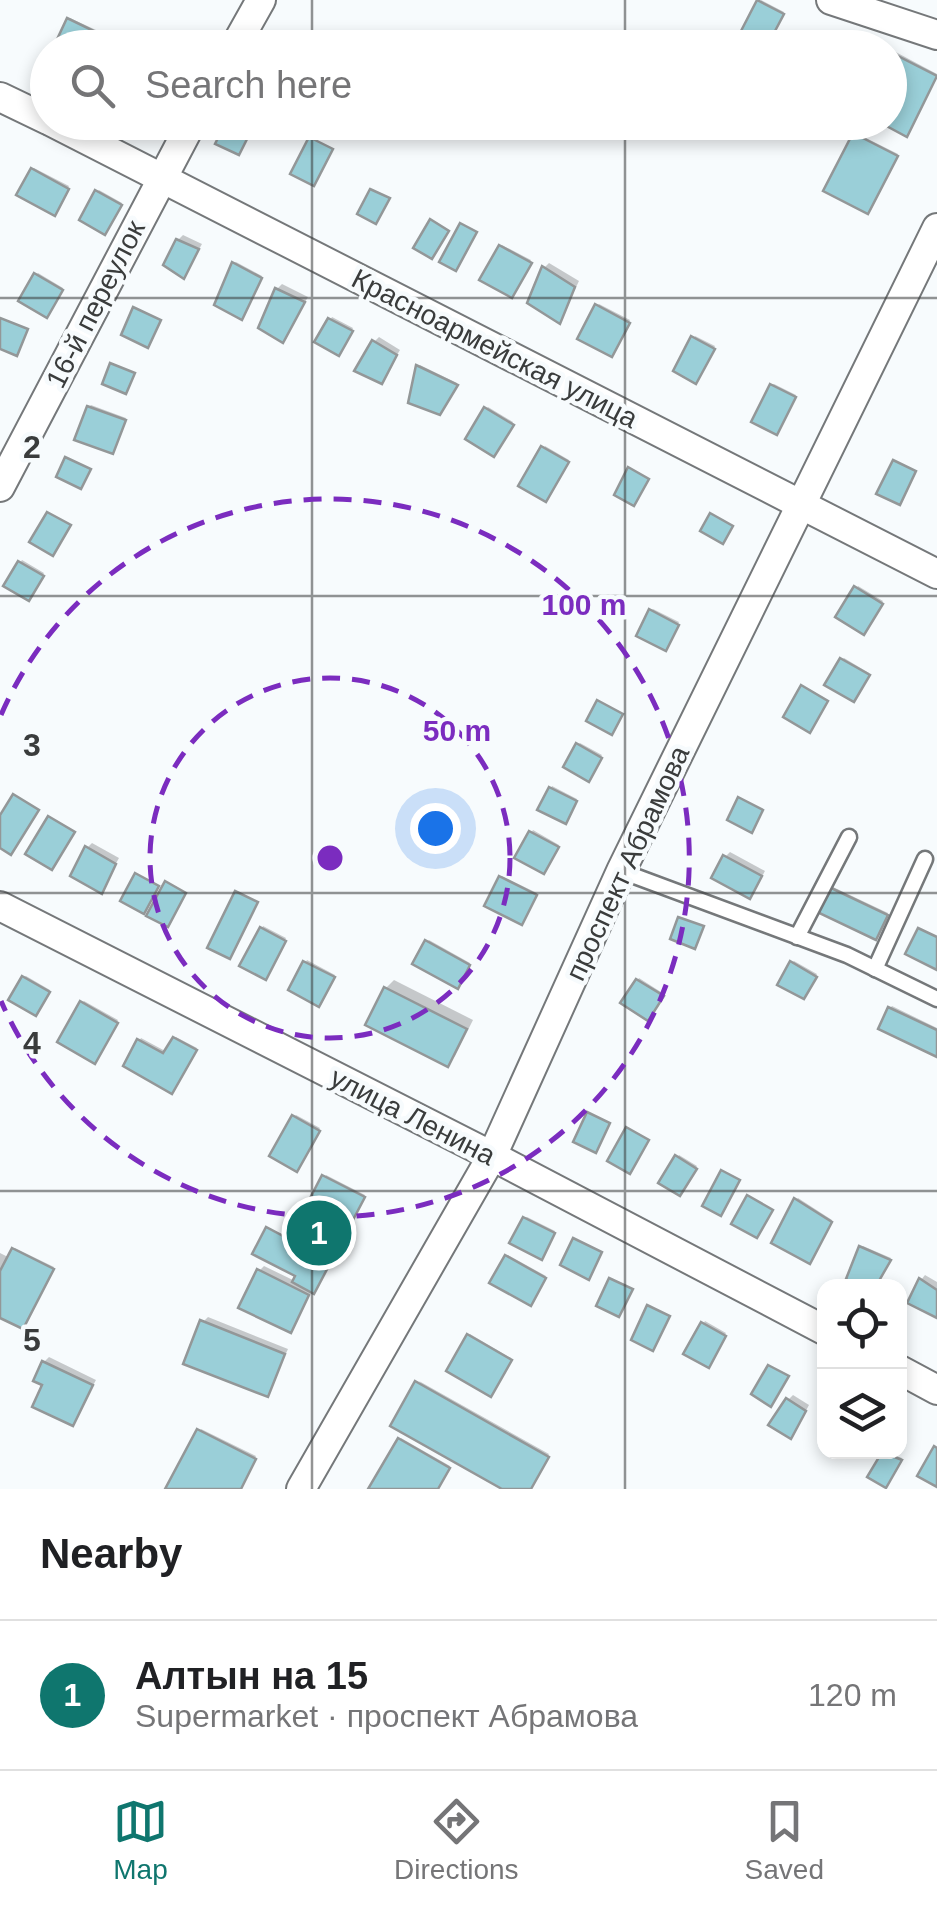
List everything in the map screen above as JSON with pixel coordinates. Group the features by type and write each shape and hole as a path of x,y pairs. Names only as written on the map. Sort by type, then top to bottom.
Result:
{"street":[{"path":"244,30 260,0"},
{"path":"831,0 937,35"},
{"name":"Красноармейская улица","path":"0,96 30,112"},
{"name":"Красноармейская улица","path":"86,140 937,574"},
{"name":"16-й переулок","path":"0,487 182,140"},
{"name":"проспект Абрамова","path":"301,1489 492,1156 622,871 937,228"},
{"name":"улица Ленина","path":"0,906 817,1326"},
{"path":"907,1374 937,1390"}],"lane":[{"path":"798,936 849,837"},
{"path":"876,969 926,859"},
{"path":"622,871 798,936 937,999"}],"building":[{"path":"757,0 784,14 776,30 742,30"},
{"path":"67,18 92,30 61,30"},
{"path":"907,61 937,76 907,137"},
{"path":"217,140 246,140 239,155 215,144"},
{"path":"307,140 333,149 314,186 290,174"},
{"path":"849,140 867,140 898,156 868,214 823,191"},
{"path":"31,168 69,189 55,216 16,195"},
{"path":"370,189 390,198 376,224 357,214"},
{"path":"95,190 122,205 105,235 79,220"},
{"path":"430,219 449,231 432,259 413,248"},
{"path":"460,223 477,232 456,271 439,262"},
{"path":"176,239 199,249 184,279 163,265"},
{"path":"499,245 532,263 512,298 479,280"},
{"path":"232,262 262,278 242,320 214,305"},
{"path":"542,266 575,287 560,324 527,303"},
{"path":"34,273 63,290 47,318 18,301"},
{"path":"275,288 305,302 283,343 258,328"},
{"path":"595,304 630,323 612,357 577,339"},
{"path":"133,307 161,320 148,348 121,335"},
{"path":"0,318 28,329 17,356 0,349"},
{"path":"328,318 353,331 339,356 314,342"},
{"path":"691,336 715,349 696,384 673,371"},
{"path":"372,340 397,355 382,384 354,371"},
{"path":"110,363 135,373 126,394 102,384"},
{"path":"416,365 458,385 440,415 408,403"},
{"path":"770,384 796,397 777,435 751,422"},
{"path":"87,406 126,420 113,454 74,440"},
{"path":"484,407 514,425 494,457 465,439"},
{"path":"541,446 569,462 546,502 518,486"},
{"path":"65,457 91,469 81,489 56,477"},
{"path":"893,460 916,471 900,505 876,494"},
{"path":"628,467 649,479 634,506 614,495"},
{"path":"47,512 71,525 53,556 29,542"},
{"path":"710,513 733,526 723,544 700,531"},
{"path":"18,561 44,576 29,601 3,586"},
{"path":"854,586 883,604 864,635 835,617"},
{"path":"649,609 679,625 666,651 636,636"},
{"path":"840,658 870,675 854,702 824,685"},
{"path":"801,685 828,701 810,733 783,717"},
{"path":"597,700 623,714 612,735 586,721"},
{"path":"576,743 602,758 589,782 563,767"},
{"path":"549,787 577,801 566,824 537,810"},
{"path":"13,794 39,810 11,855 0,848 0,815"},
{"path":"738,797 763,810 752,833 727,820"},
{"path":"48,816 75,832 52,870 25,854"},
{"path":"529,831 559,847 544,874 514,858"},
{"path":"85,846 116,864 102,894 70,876"},
{"path":"723,855 762,876 750,899 711,878"},
{"path":"135,873 159,886 144,914 120,901"},
{"path":"499,876 537,895 522,925 484,906"},
{"path":"165,881 186,893 168,927 146,916"},
{"path":"829,887 888,915 876,940 817,912"},
{"path":"235,891 258,902 230,959 207,948"},
{"path":"678,917 704,926 695,949 670,939"},
{"path":"260,927 286,941 266,980 239,966"},
{"path":"918,928 937,937 937,970 905,954"},
{"path":"425,940 470,965 458,989 412,964"},
{"path":"303,961 335,977 319,1007 288,990"},
{"path":"790,961 817,977 804,999 777,985"},
{"path":"22,976 50,992 36,1016 8,1000"},
{"path":"636,979 664,996 648,1021 620,1003"},
{"path":"384,987 467,1029 448,1067 365,1025"},
{"path":"80,1001 118,1023 95,1064 57,1042"},
{"path":"888,1007 937,1030 937,1057 878,1029"},
{"path":"173,1037 197,1050 172,1094 123,1066 137,1039 163,1053"},
{"path":"587,1112 610,1123 596,1153 573,1142"},
{"path":"292,1115 320,1131 297,1172 269,1156"},
{"path":"626,1127 649,1140 630,1174 607,1161"},
{"path":"675,1155 697,1169 680,1196 658,1183"},
{"path":"721,1170 740,1180 721,1216 702,1206"},
{"path":"322,1175 365,1197 314,1294 292,1282 295,1276 252,1254 266,1227 289,1239"},
{"path":"747,1195 773,1210 757,1238 731,1224"},
{"path":"794,1198 832,1222 810,1264 771,1243"},
{"path":"523,1217 555,1233 542,1260 509,1243"},
{"path":"573,1238 602,1252 589,1280 560,1265"},
{"path":"859,1246 891,1260 880,1279 846,1279"},
{"path":"12,1248 54,1269 23,1329 0,1318 0,1271"},
{"path":"505,1255 546,1278 531,1306 489,1283"},
{"path":"257,1269 309,1295 291,1333 238,1308"},
{"path":"609,1278 633,1289 619,1317 596,1306"},
{"path":"919,1278 937,1290 937,1318 907,1303"},
{"path":"647,1305 670,1316 653,1351 631,1340"},
{"path":"200,1320 285,1354 268,1397 183,1364"},
{"path":"701,1322 726,1336 709,1368 683,1354"},
{"path":"467,1334 512,1360 491,1397 446,1371"},
{"path":"42,1361 93,1385 73,1426 32,1407 42,1385 33,1381"},
{"path":"768,1365 789,1376 771,1407 751,1394"},
{"path":"415,1381 549,1457 531,1489 502,1489 390,1426"},
{"path":"786,1398 806,1411 791,1439 768,1425"},
{"path":"197,1429 256,1459 241,1489 165,1489"},
{"path":"398,1438 450,1468 438,1489 368,1489"},
{"path":"934,1446 937,1448 937,1487 917,1476"},
{"path":"878,1459 902,1460 886,1488 867,1477"}],"place":[{"name":"Алтын на 15","path":"319,1233"}]}
